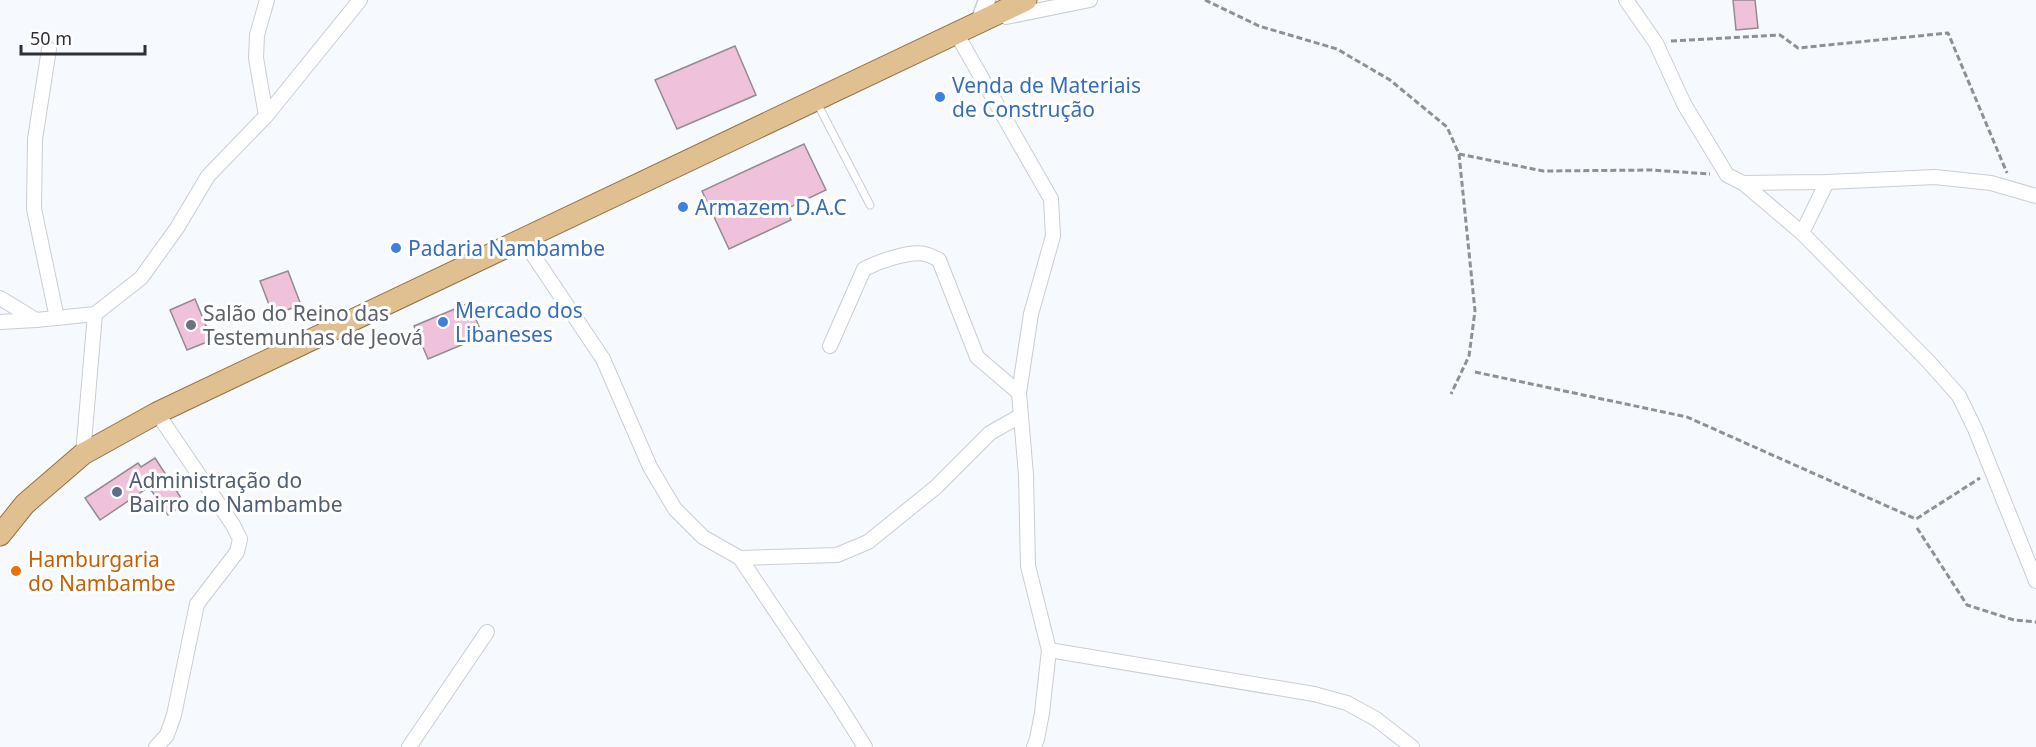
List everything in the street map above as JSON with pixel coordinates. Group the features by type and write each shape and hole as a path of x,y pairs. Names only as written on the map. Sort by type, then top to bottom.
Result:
{"main road":[{"path":"0,535 25,504 83,454 157,413 1026,0"}],"street":[{"path":"266,116 256,58 257,35 267,0"},
{"path":"0,322 95,314 141,278 177,228 208,176 266,116 360,0"},
{"path":"975,0 979,22"},
{"path":"979,22 987,0"},
{"path":"979,22 1090,0"},
{"path":"1626,0 1656,43 1684,104 1727,175 1743,183 1802,233 1928,361 1959,396 1975,429 2036,581"},
{"path":"956,33 1051,199 1053,236 1031,314 1018,393 1026,475 1028,566 1049,650 1039,744"},
{"path":"49,49 35,139 34,209 57,318"},
{"path":"1743,183 1935,177 1991,183 2036,196"},
{"path":"1802,233 1827,182"},
{"path":"523,240 603,359 650,467 675,509 703,537 740,558 865,747"},
{"path":"830,346 864,269 908,254 925,253 939,260 978,357 1018,393"},
{"path":"0,298 36,320"},
{"path":"83,454 95,314"},
{"path":"156,747 167,735 174,715 197,604 237,552 240,539 233,525 157,413"},
{"path":"740,558 837,555 868,542 936,487 990,433 1020,416"},
{"path":"409,747 487,632"},
{"path":"1049,650 1314,694 1347,703 1376,719 1412,747"}],"lane":[{"path":"815,100 870,205"}],"path":[{"path":"1205,0 1259,26 1338,49 1390,80 1447,127 1459,154 1475,311 1468,356 1451,394"},
{"path":"1663,42 1780,35 1798,48 1948,33 2010,180"},
{"path":"1459,154 1543,171 1651,170 1727,175"},
{"path":"1475,372 1687,417 1916,519 1982,476"},
{"path":"1917,528 1967,605 2014,620 2036,622"}],"building":[{"path":"1733,0 1755,0 1758,28 1736,30"},
{"path":"735,46 756,95 677,129 655,80"},
{"path":"804,144 826,190 786,209 791,220 729,249 702,191"},
{"path":"288,271 301,305 273,315 260,281"},
{"name":"Salão do Reino das Testemunhas de Jeová","path":"195,299 212,340 187,350 170,310"},
{"path":"469,303 483,336 428,359 414,326"},
{"name":"Administração do Bairro do Nambambe","path":"155,458 185,504 168,515 149,487 100,520 85,498 138,463 141,467"}],"place":[{"name":"Venda de Materiais de Construção","path":"940,97"},
{"name":"Armazem D.A.C","path":"683,207"},
{"name":"Padaria Nambambe","path":"396,248"},
{"name":"Mercado dos Libaneses","path":"443,322"},
{"name":"Salão do Reino das Testemunhas de Jeová","path":"191,325"},
{"name":"Administração do Bairro do Nambambe","path":"117,492"},
{"name":"Hamburgaria do Nambambe","path":"16,571"}]}
